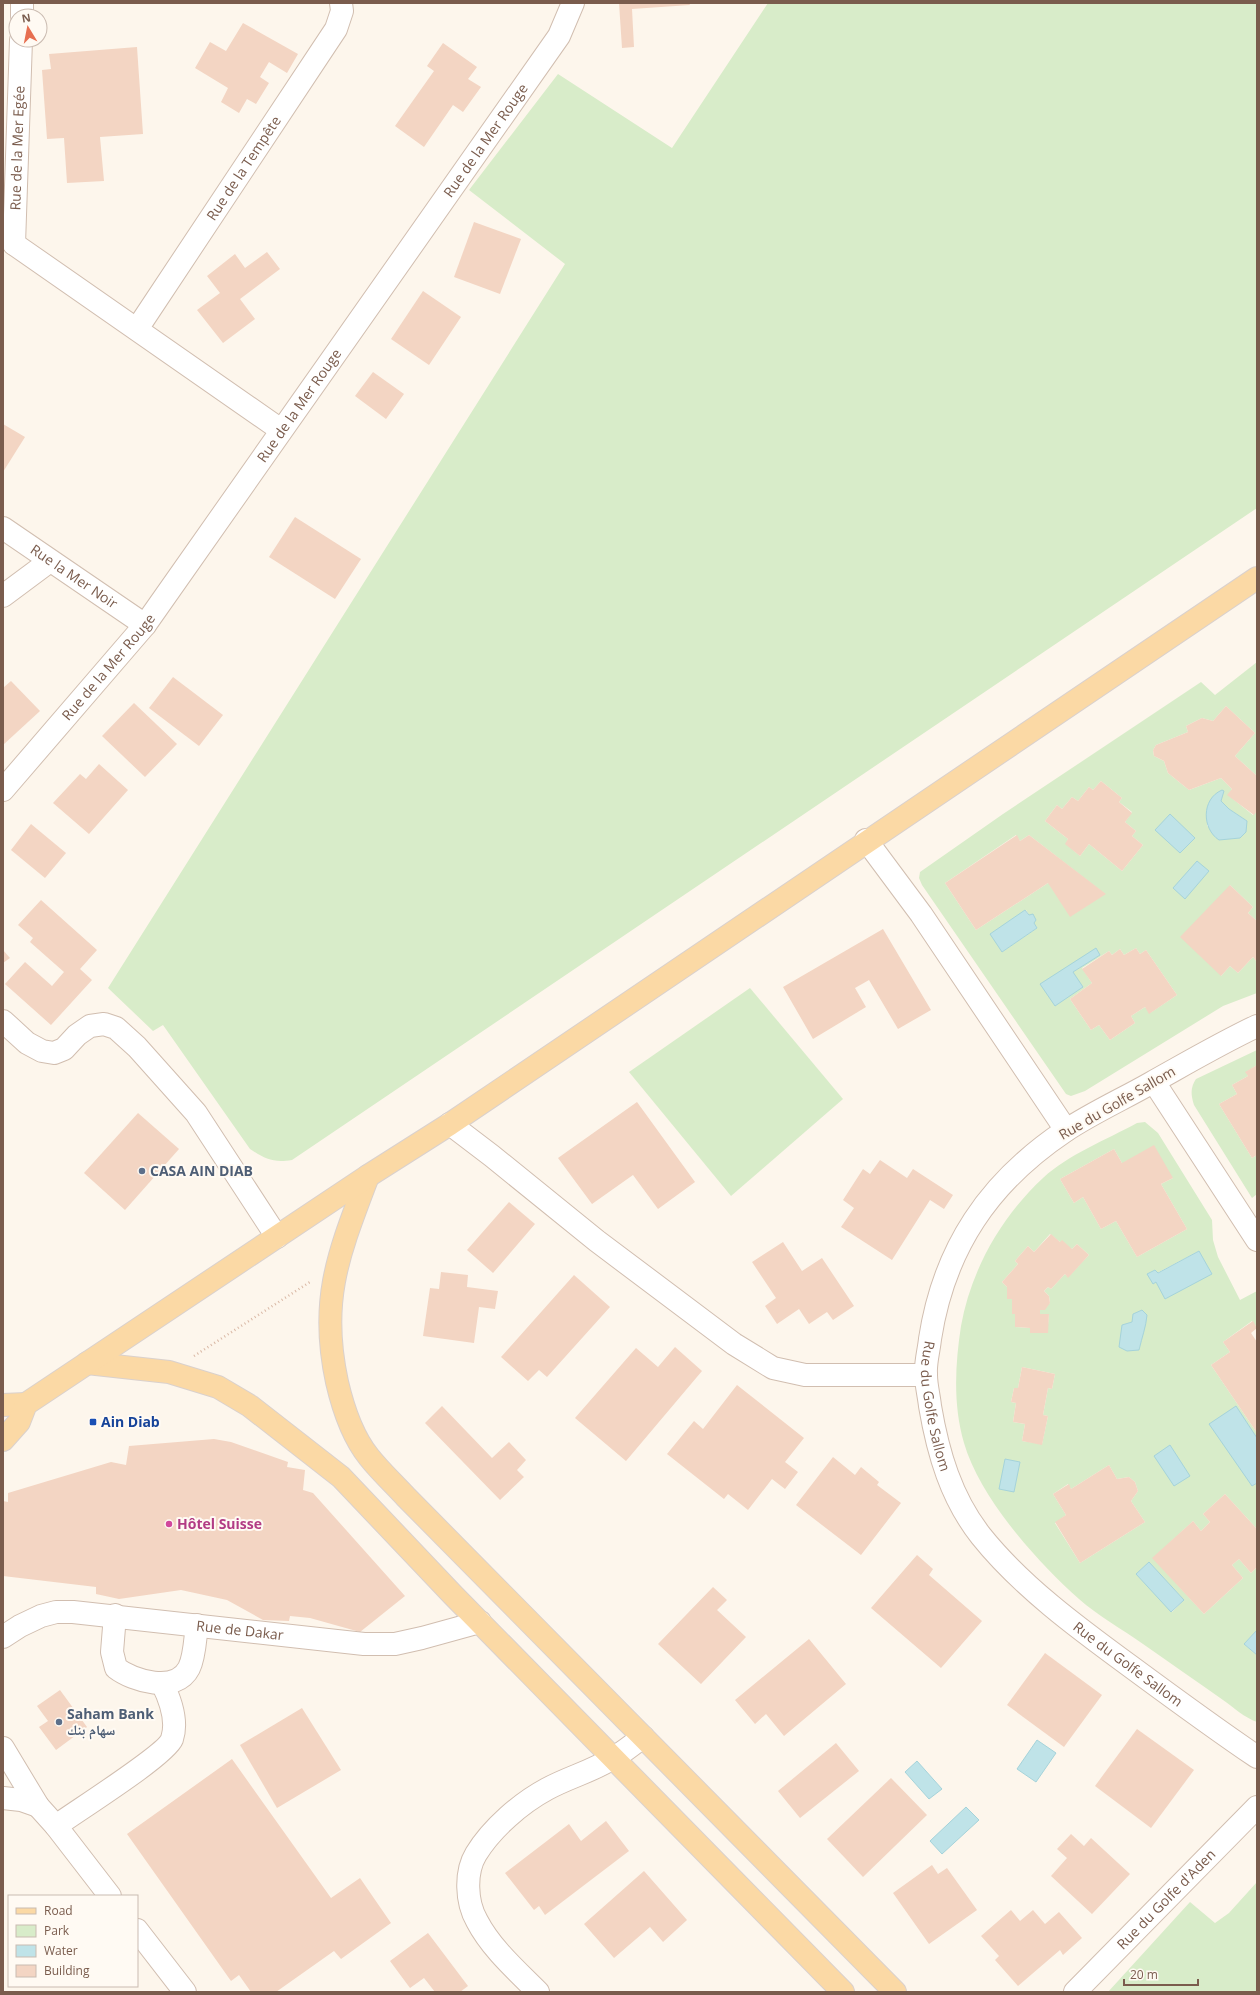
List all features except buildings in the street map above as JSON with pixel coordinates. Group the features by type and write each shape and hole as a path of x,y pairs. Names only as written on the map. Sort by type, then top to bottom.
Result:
{"main road":[{"path":"3,1405 26,1404 368,1176 450,1124 866,840 1257,578"},
{"path":"368,1176 342,1246 330,1296 329,1320 333,1366 342,1403 368,1456 406,1497 895,1992"},
{"path":"87,1363 169,1372 218,1387 250,1406 341,1478 843,1992"},
{"path":"3,1440 18,1422 26,1404"}],"street":[{"name":"Rue de la Tempête","path":"137,329 336,29 342,11 341,3"},
{"name":"Rue de la Mer Rouge","path":"3,790 145,625 559,36 573,3"},
{"name":"Rue de la Mer Egée","path":"9,246 21,48"},
{"path":"9,246 137,329 281,430"},
{"name":"Rue la Mer Noir","path":"3,528 145,625"},
{"path":"3,596 50,561"},
{"path":"866,840 921,914 1066,1130"},
{"path":"3,1021 27,1043 42,1051 54,1053 64,1049 77,1035 90,1026 104,1024 116,1028 142,1052 196,1113 277,1237"},
{"name":"Rue du Golfe Sallom","path":"1257,1026 1214,1047 1066,1130 1002,1182 983,1206 965,1233 946,1275 933,1321 926,1375 934,1428 949,1482 958,1501 981,1536 1033,1589 1102,1646 1257,1757"},
{"path":"1154,1082 1257,1240"},
{"path":"450,1124 644,1277 762,1363 786,1372 805,1375 926,1375"},
{"name":"Rue de Dakar","path":"3,1637 20,1626 41,1616 56,1612 115,1616 364,1644 387,1644 422,1638 480,1622"},
{"path":"115,1616 112,1652 116,1668 132,1677 162,1683 179,1679 188,1670 197,1625"},
{"path":"56,1826 142,1767 169,1745 174,1726 169,1698 162,1683"},
{"path":"538,1992 487,1938 476,1920 469,1898 468,1876 475,1854 491,1834 526,1803 561,1781 613,1758 643,1737"},
{"path":"3,1748 38,1806 56,1826 109,1895"},
{"path":"3,1798 21,1800 38,1806"},
{"name":"Rue du Golfe d'Aden","path":"1075,1992 1257,1807"},
{"path":"138,1931 185,1992"}],"path":[{"path":"190,1358 315,1278"}],"green space":[{"path":"768,3 1257,3 1257,508 292,1160 280,1161 265,1158 250,1149 163,1025 153,1031 108,988 565,264 469,190 558,74 672,148"},
{"path":"1257,662 1257,776 1235,756 1255,733 1226,706 1213,721 1202,718 1186,726 1188,732 1156,745 1153,750 1154,756 1164,761 1168,773 1189,790 1221,778 1232,789 1228,795 1253,815 1257,811 1257,921 1248,913 1253,907 1230,885 1221,976 1230,966 1238,973 1253,957 1257,962 1257,993 1223,1006 1085,1091 1071,1096 1066,1094 922,885 919,878 920,872 1003,814 1201,682 1215,695","holes":["1101,781 1122,798 1119,802 1132,812 1125,822 1136,831 1132,836 1143,845 1122,871 1089,844 1080,856 1066,844 1068,839 1045,821 1057,805 1062,809 1072,797 1078,801 1089,787 1093,790","1222,797 1221,801 1229,809 1247,821 1240,838 1207,826 1207,810","1016,835 1020,841 1029,835 1105,894 1048,883 976,930 945,883","1026,910 1037,928 1002,952","1136,948 1140,954 1146,950 1177,995 1150,1013 1145,1007 1131,1016 1135,1023 1110,1040 1099,1025 1091,1030 1070,999 1092,983 1082,968 1109,951 1112,955 1120,949 1124,955","1096,949 1100,955 1073,972"]},
{"path":"750,988 843,1099 731,1196 629,1072"},
{"path":"1257,1050 1257,1065 1246,1072 1248,1076 1232,1085 1237,1094 1219,1104 1252,1158 1257,1155 1257,1194 1252,1198 1194,1105 1192,1092 1196,1079"},
{"path":"1145,1122 1158,1133 1212,1220 1213,1240 1218,1257 1240,1300 1257,1291 1257,1328 1252,1321 1223,1342 1230,1352 1211,1365 1257,1433 1257,1438 1236,1406 1252,1486 1257,1483 1257,1529 1225,1494 1203,1514 1210,1522 1201,1531 1193,1521 1153,1558 1204,1614 1243,1578 1232,1565 1239,1559 1251,1573 1257,1567 1257,1630 1244,1644 1257,1655 1257,1722 1244,1715 1094,1611 1063,1584 1028,1548 996,1507 972,1464 960,1429 956,1370 961,1326 972,1285 990,1246 1001,1227 1014,1210 1028,1193 1053,1169 1088,1148 1137,1123","holes":["1114,1149 1122,1163 1173,1178 1161,1184 1187,1229 1137,1257 1116,1221 1101,1229 1083,1197 1074,1203 1060,1179","1050,1234 1072,1249 1077,1244 1089,1255 1068,1277 1065,1274 1051,1289 1048,1287 1044,1291 1049,1296 1050,1303 1040,1310 1040,1314 1049,1315 1047,1333 1030,1333 1030,1328 1015,1327 1015,1314 1012,1314 1012,1299 1007,1299 1007,1287 1002,1282 1018,1264 1015,1261 1028,1246 1034,1252","1199,1251 1166,1299 1156,1282 1157,1273","1132,1322 1143,1331 1139,1350 1122,1325","1022,1367 1055,1374 1052,1389 1048,1388 1043,1415 1048,1416 1042,1444 1022,1441 1025,1424 1013,1422 1016,1403 1011,1402 1014,1388 1018,1388","1109,1465 1117,1479 1129,1477 1135,1482 1138,1491 1131,1501 1145,1522 1080,1563 1055,1523 1066,1515 1053,1494 1068,1484 1071,1489","1149,1562 1184,1600 1172,1612 1136,1574"]},
{"path":"1257,1882 1257,1992 1108,1992 1190,1902 1215,1923 1229,1913"}],"water":[{"path":"1222,790 1224,791 1221,801 1229,809 1247,821 1246,832 1240,838 1219,840 1209,829 1206,814 1207,807 1215,794"},
{"path":"1170,814 1195,838 1180,853 1155,830"},
{"path":"1197,861 1209,871 1185,899 1173,888"},
{"path":"1025,910 1029,915 1033,914 1036,920 1034,923 1037,928 1002,952 990,934"},
{"path":"1096,948 1100,955 1073,972 1083,987 1055,1006 1040,984"},
{"path":"1199,1251 1212,1274 1165,1299 1156,1282 1153,1284 1147,1274 1155,1270 1158,1273"},
{"path":"1142,1310 1147,1315 1139,1350 1127,1351 1119,1347 1122,1325 1132,1322 1133,1314"},
{"path":"1236,1406 1257,1438 1257,1483 1252,1486 1209,1424"},
{"path":"1170,1445 1190,1476 1174,1486 1154,1456"},
{"path":"1005,1459 1020,1462 1014,1492 999,1489"},
{"path":"1149,1562 1184,1600 1171,1612 1136,1574"},
{"path":"1257,1630 1257,1655 1244,1644"},
{"path":"1037,1740 1056,1753 1036,1782 1017,1769"},
{"path":"917,1761 942,1789 929,1799 905,1772"},
{"path":"966,1807 979,1820 942,1854 930,1841"}],"place":[{"name":"CASA AIN DIAB","path":"142,1171"},
{"name":"Ain Diab","path":"93,1422"},
{"name":"Hôtel Suisse","path":"169,1524"},
{"name":"Saham Bank سهام بنك","path":"59,1722"}]}
